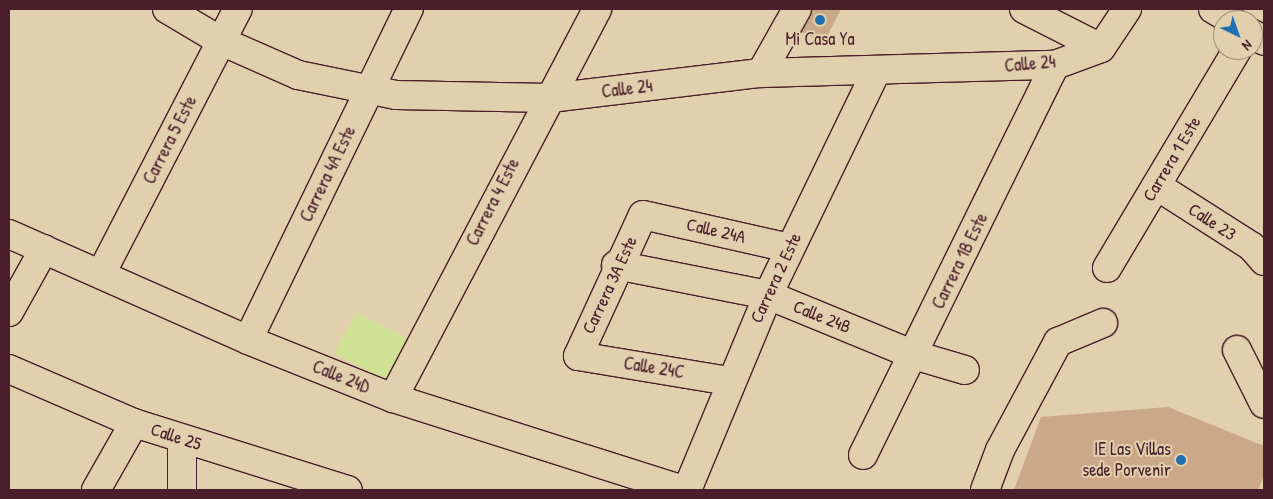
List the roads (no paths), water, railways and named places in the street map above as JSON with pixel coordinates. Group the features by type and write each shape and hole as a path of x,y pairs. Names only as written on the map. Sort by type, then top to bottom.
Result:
{"street":[{"name":"Calle 24","path":"167,9 221,40 298,75 368,91 550,98 760,73 876,72 1054,65 1101,48"},
{"name":"Carrera 5 Este","path":"102,272 238,9"},
{"name":"Carrera 4A Este","path":"248,340 409,9"},
{"name":"Carrera 4 Este","path":"393,398 597,9"},
{"path":"760,73 797,9"},
{"path":"1024,9 1101,48 1127,9"},
{"name":"Carrera 1 Este","path":"1107,268 1231,60"},
{"name":"Carrera 1B Este","path":"863,455 914,355 1054,65"},
{"name":"Carrera 2 Este","path":"685,490 729,381 789,248 876,72"},
{"name":"Calle 23","path":"1157,186 1260,247"},
{"name":"Calle 24A","path":"644,215 789,248"},
{"name":"Carrera 3A Este","path":"578,356 616,265 644,215"},
{"name":"Calle 24D","path":"9,234 102,272 248,340 393,398 685,490"},
{"path":"9,312 44,249"},
{"name":"Calle 24B","path":"616,265 768,295 914,355 965,370"},
{"path":"985,490 1000,450 1058,342 1103,324"},
{"path":"1237,350 1264,404"},
{"name":"Calle 24C","path":"578,356 729,381"},
{"name":"Calle 25","path":"9,368 134,423 182,440 348,490"},
{"path":"96,490 134,423"},
{"path":"182,440 182,490"}],"place":[{"name":"Mi Casa Ya","path":"820,20"},
{"name":"IE Las Villas sede Porvenir","path":"1181,460"}]}
